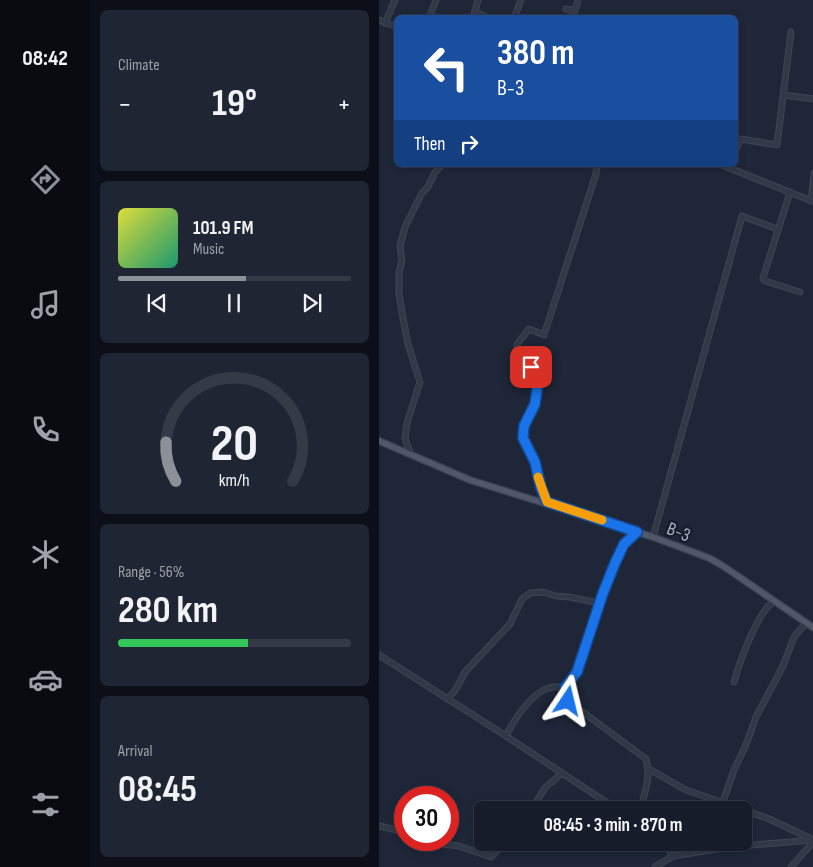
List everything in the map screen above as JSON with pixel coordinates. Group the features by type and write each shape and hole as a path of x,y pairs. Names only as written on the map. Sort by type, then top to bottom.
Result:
{"main road":[{"name":"B-3","path":"379,441 470,480 547,502 653,537 716,562 813,628"}],"street":[{"path":"385,22 395,0"},
{"path":"430,15 436,0"},
{"path":"474,15 478,0"},
{"path":"515,15 521,0"},
{"path":"566,9 575,12 578,0"},
{"path":"379,20 394,26"},
{"path":"738,146 741,139 777,145 791,32"},
{"path":"784,94 813,99"},
{"path":"411,454 405,439 407,424 420,382 408,344 401,310 399,294 400,246 405,227 422,193 429,187 435,172 441,167"},
{"path":"547,502 541,488 535,462 523,438 524,426 535,404 539,374 516,351 517,344 529,329 544,335 597,167"},
{"path":"732,167 812,202 813,173"},
{"path":"790,192 763,278 765,281 800,292"},
{"path":"653,537 742,216 777,229"},
{"path":"565,687 577,672 599,603 615,563 624,544 637,532"},
{"path":"447,699 455,691 465,672 509,624 522,599 530,593 543,592 599,603"},
{"path":"734,682 751,637 766,609 775,601"},
{"path":"723,801 756,717 783,666 794,637 806,623"},
{"path":"379,655 507,736 605,801"},
{"path":"507,736 513,721 539,692 550,687 565,687"},
{"path":"565,687 568,701 646,759 649,769 643,801"},
{"path":"649,769 686,790 716,801"},
{"path":"537,801 545,788 562,773"},
{"path":"752,813 813,840"},
{"path":"379,826 394,829"},
{"path":"752,845 813,840"},
{"path":"791,867 813,840"},
{"path":"459,846 491,857 497,851"},
{"path":"670,851 673,856"},
{"path":"655,867 663,865 673,856 702,851"}],"slow traffic":[{"path":"538,477 547,502 602,520"}],"route":[{"path":"531,367 539,374 538,390 535,404 524,426 523,438 535,462 537,475 547,502 637,532 624,544 615,563 599,603 577,672 565,687 568,701"}]}
